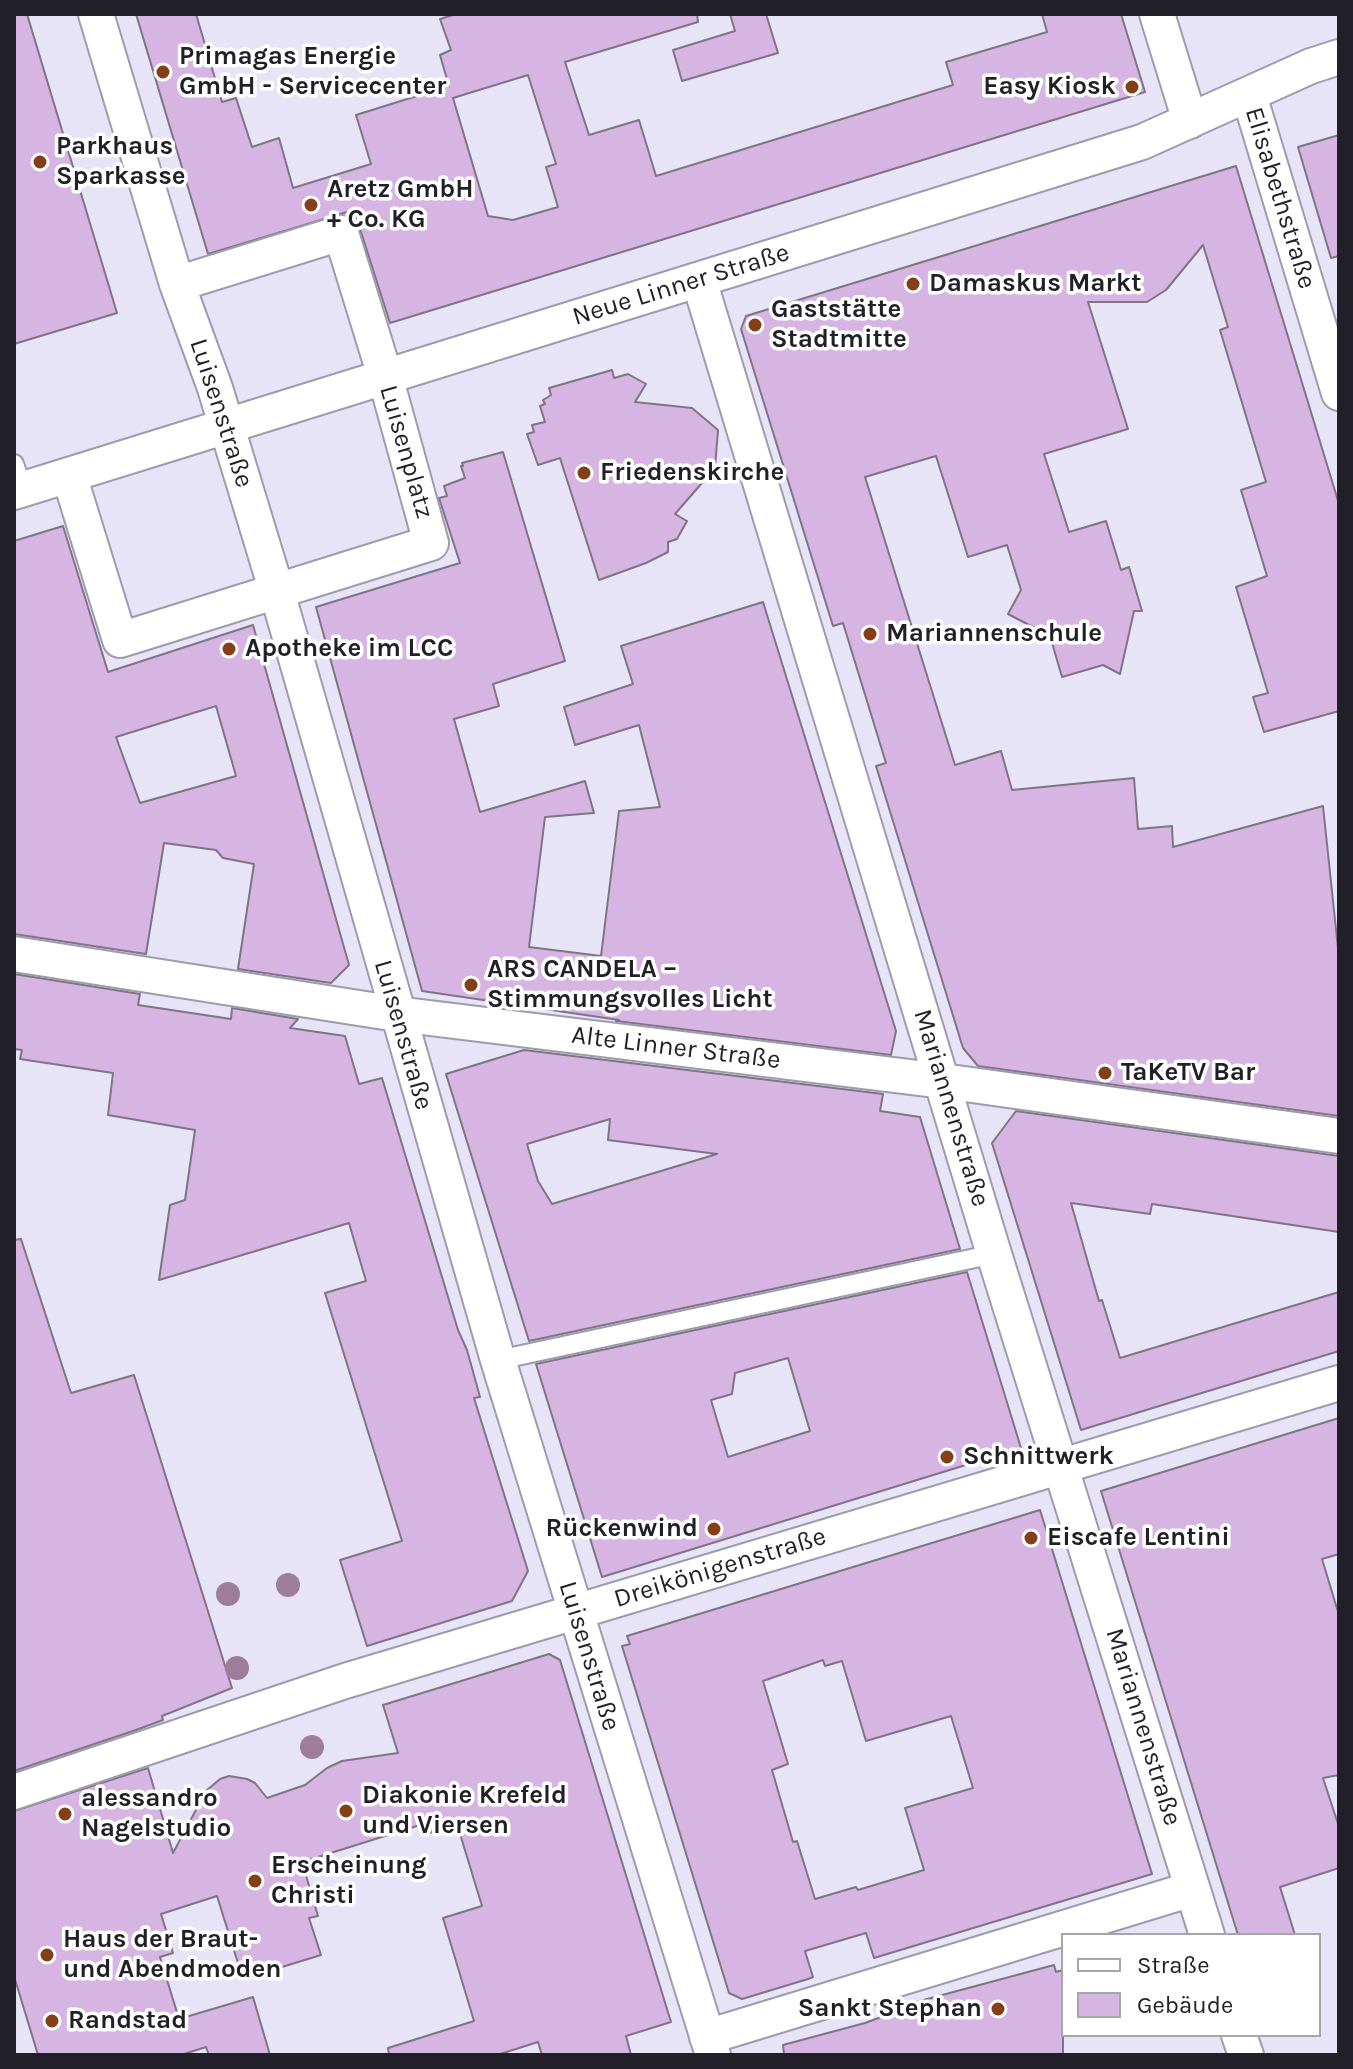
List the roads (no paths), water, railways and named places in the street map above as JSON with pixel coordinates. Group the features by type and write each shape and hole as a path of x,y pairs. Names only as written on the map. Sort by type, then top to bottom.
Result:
{"street":[{"name":"Luisenstraße","path":"96,14 177,284 227,427 277,592 498,1360 710,2046"},
{"path":"1157,14 1190,121"},
{"name":"Neue Linner Straße","path":"17,482 69,475 1142,142 1311,66 1339,57"},
{"name":"Elisabethstraße","path":"1249,95 1339,393"},
{"name":"Luisenplatz","path":"69,475 120,640 431,543 341,233 177,284"},
{"name":"Mariannenstraße","path":"699,280 994,1254 1206,1933"},
{"name":"Alte Linner Straße","path":"14,954 397,1014 943,1081 1339,1136"},
{"name":"Dreikönigenstraße","path":"14,1792 345,1681 1339,1383"},
{"path":"710,2046 1192,1889"}],"lane":[{"path":"498,1360 994,1254"}],"place":[{"name":"Primagas Energie GmbH - Servicecenter","path":"163,72"},
{"name":"Easy Kiosk","path":"1132,87"},
{"name":"Parkhaus Sparkasse","path":"40,162"},
{"name":"Aretz GmbH + Co. KG","path":"311,205"},
{"name":"Damaskus Markt","path":"913,284"},
{"name":"Gaststätte Stadtmitte","path":"755,325"},
{"name":"Friedenskirche","path":"584,473"},
{"name":"Mariannenschule","path":"870,634"},
{"name":"Apotheke im LCC","path":"229,649"},
{"name":"ARS CANDELA – Stimmungsvolles Licht","path":"471,985"},
{"name":"TaKeTV Bar","path":"1105,1073"},
{"name":"Schnittwerk","path":"947,1457"},
{"name":"Rückenwind","path":"714,1529"},
{"name":"Eiscafe Lentini","path":"1031,1538"},
{"name":"Diakonie Krefeld und Viersen","path":"346,1811"},
{"name":"alessandro Nagelstudio","path":"65,1814"},
{"name":"Erscheinung Christi","path":"255,1881"},
{"name":"Haus der Braut- und Abendmoden","path":"47,1955"},
{"name":"Sankt Stephan","path":"998,2009"},
{"name":"Randstad","path":"52,2021"}]}
